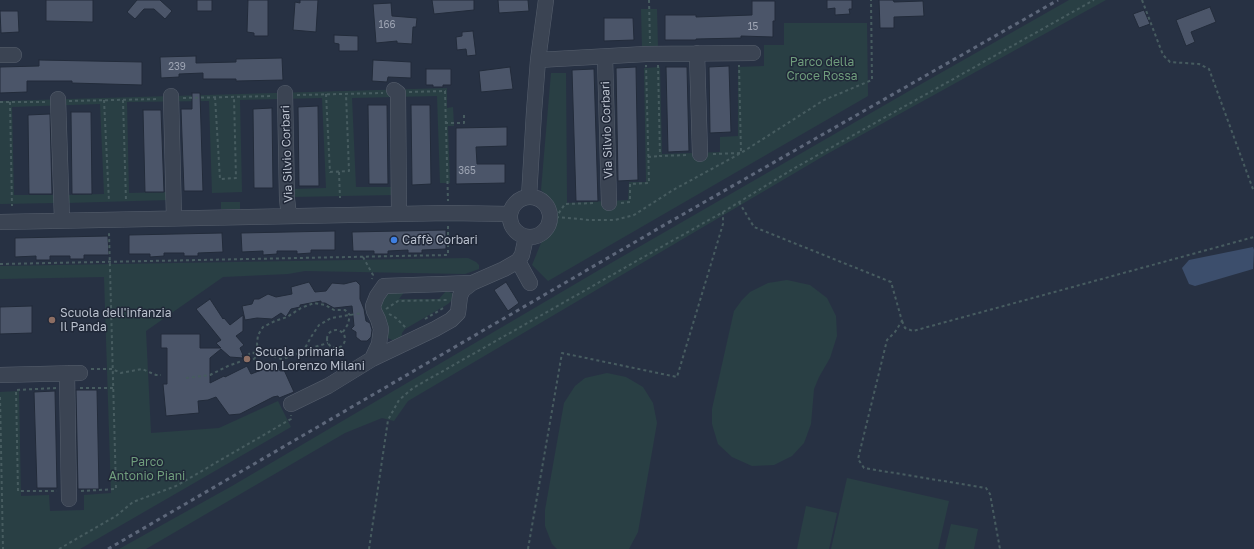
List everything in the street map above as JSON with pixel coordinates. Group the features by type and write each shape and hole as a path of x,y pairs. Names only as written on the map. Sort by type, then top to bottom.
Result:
{"street":[{"path":"529,197 538,60 546,0"},
{"path":"698,53 700,154"},
{"path":"538,60 648,54 752,53"},
{"name":"Via Silvio Corbari","path":"605,57 609,203"},
{"path":"396,91 399,214"},
{"name":"Via Silvio Corbari","path":"285,94 287,199 289,216"},
{"path":"171,97 174,218"},
{"path":"58,100 62,220"},
{"path":"529,197 535,198 545,204 553,219 548,227 539,236 526,237 515,231 510,220 511,208 519,200 529,197"},
{"name":"Via Silvio Corbari","path":"0,222 448,212 510,214"},
{"path":"454,300 472,283 518,261 522,255 526,237"},
{"path":"518,261 530,283"},
{"path":"372,359 379,344 381,329 373,306 377,296 384,286 472,283"},
{"path":"291,404 328,386 372,359 451,320 458,313 454,300 455,290 440,285"},
{"path":"0,375 77,372 69,495"}],"path":[{"path":"553,219 565,204 630,202 630,184 649,183 649,0"},
{"path":"553,219 615,220 634,215 673,190 741,153 824,100 872,80 871,0"},
{"path":"369,549 388,420 399,400 413,388 723,212 793,169 1094,0"},
{"path":"1142,0 1163,54 1170,62 1199,64 1210,69 1254,192"},
{"path":"0,102 123,100 171,97 234,97 285,94 346,94 396,91 445,91 448,196"},
{"path":"326,94 330,172 339,172 349,171 346,94"},
{"path":"215,97 220,180 236,178 234,97"},
{"path":"104,100 109,201"},
{"path":"123,100 126,201"},
{"path":"10,102 12,206"},
{"path":"446,123 464,123 464,113"},
{"path":"648,157 660,156"},
{"path":"339,172 340,198"},
{"path":"739,202 754,227 891,282 905,328 913,331 1254,237"},
{"path":"528,549 562,353 677,377 723,224 723,212"},
{"path":"0,264 448,255 448,220"},
{"path":"57,388 16,390 18,491 69,495 116,489 109,233"},
{"path":"363,257 373,275 373,278"},
{"path":"408,329 396,318 383,310 398,301 454,300"},
{"path":"420,322 454,300"},
{"path":"259,351 257,344 258,334 263,327 287,317 301,308 314,303 325,305 334,310 345,310 350,315"},
{"path":"304,350 319,325 330,318 362,313"},
{"path":"343,332 348,324 350,315"},
{"path":"902,321 895,332 886,340 858,459 864,468 986,488 990,494 1000,549"},
{"path":"332,330 343,332 346,338 344,344 339,348 332,348 328,343 327,337 332,330"},
{"path":"259,351 281,359 328,343"},
{"path":"186,378 210,375 228,366 250,358 254,359 259,351"},
{"path":"250,358 250,353 254,352 256,354"},
{"path":"77,372 112,369 121,373 142,369 156,375 161,375"},
{"path":"78,388 113,388"},
{"path":"0,397 3,549"},
{"path":"59,549 116,516 133,502 176,486 291,419 291,404"}],"green space":[{"path":"1069,0 1106,0 827,154 408,401 394,421 382,418 345,433 146,549 119,549 232,486 599,270"},
{"path":"641,9 657,9 658,48 642,48"},
{"name":"Parco della Croce Rossa","path":"784,23 867,23 868,96 548,281 532,265 541,243 555,226 555,204 541,190 551,73 566,73 567,203 628,200 629,182 646,182 644,68 660,67 662,154 720,152 720,137 738,136 738,67 764,66 764,45 784,45"},
{"path":"447,88 447,108 453,107 454,126 448,126 450,183 440,183 437,96 352,98 356,187 393,187 393,195 293,197 293,189 326,188 322,98 240,100 242,192 212,193 209,101 127,102 129,193 168,192 169,200 66,203 66,195 104,194 100,104 12,107 14,195 55,195 55,203 0,204 0,101"},
{"path":"221,202 240,202 240,209 221,209"},
{"name":"Parco Antonio Piani","path":"468,258 479,265 479,269 465,274 305,271 288,274 223,277 146,331 151,433 219,428 278,401 291,427 80,549 0,549 0,392 19,391 21,496 49,495 50,511 84,510 84,495 111,493 104,277 0,279 0,266"},
{"path":"787,280 810,285 827,298 836,316 837,336 830,358 814,389 811,424 804,443 792,456 774,465 752,466 732,457 718,444 712,424 712,409 734,311 750,292 768,283"},
{"path":"405,291 399,299 439,299 446,291 452,293 455,297 448,304 405,329 402,333 401,341 396,342 386,337 379,300 383,294"},
{"path":"607,373 626,377 643,387 653,403 657,423 638,532 629,549 557,549 552,544 545,526 545,510 564,403 575,386 585,378"},
{"path":"847,478 949,501 938,549 831,549"},
{"path":"806,506 837,513 829,549 797,549"},
{"path":"951,524 978,529 974,549 945,549"}],"water":[{"path":"1253,247 1253,269 1195,286 1189,284 1182,268 1189,260"}],"building":[{"path":"46,0 93,0 93,22 46,21"},
{"path":"137,0 160,0 172,11 165,19 154,9 144,9 135,19 127,12"},
{"path":"197,0 212,0 212,11 197,11"},
{"path":"248,0 268,0 268,36 254,36 254,33 247,32"},
{"path":"300,0 318,0 316,32 293,30 295,2 300,3"},
{"path":"432,0 474,0 474,10 434,14"},
{"path":"498,0 528,0 529,11 499,13"},
{"path":"827,0 852,0 852,9 849,9 850,14 835,15 835,8 827,9"},
{"path":"879,0 893,0 894,2 923,1 924,16 894,17 894,28 880,28"},
{"path":"752,1 775,1 773,37 741,36 741,38 665,40 665,15 696,15 696,17 752,15"},
{"path":"391,3 392,16 417,18 416,27 413,27 412,44 397,43 397,41 376,43 373,4"},
{"path":"1210,7 1216,22 1191,32 1195,42 1186,46 1176,20"},
{"path":"1144,10 1150,24 1139,28 1133,14"},
{"path":"0,11 18,11 19,32 1,33"},
{"path":"604,18 633,18 634,40 604,41"},
{"path":"473,31 476,55 467,56 466,49 457,50 456,37 462,36 462,32"},
{"path":"334,35 358,36 358,51 339,51 339,44 334,43"},
{"path":"196,56 196,63 236,62 236,59 282,58 283,80 236,81 236,79 203,79 203,73 179,74 179,77 161,78 160,57"},
{"path":"39,60 142,62 142,85 72,83 72,81 27,81 27,92 0,93 0,67 39,66"},
{"path":"373,60 411,62 411,78 388,77 387,82 372,81"},
{"path":"729,66 731,132 710,133 709,67"},
{"path":"510,67 513,89 481,92 479,71"},
{"path":"636,67 638,180 618,181 616,68"},
{"path":"666,67 687,67 689,151 668,152"},
{"path":"426,69 451,69 451,85 433,87 433,85 426,85"},
{"path":"594,69 598,201 576,201 572,70"},
{"path":"192,93 200,93 203,191 184,191 181,109 192,109"},
{"path":"368,105 387,105 388,184 369,184"},
{"path":"411,105 430,105 431,184 412,185"},
{"path":"318,106 319,186 299,186 298,107"},
{"path":"272,108 273,188 254,188 253,109"},
{"path":"143,110 161,110 164,192 145,192"},
{"path":"71,112 91,112 92,194 72,194"},
{"path":"50,114 52,194 29,194 28,115"},
{"path":"507,127 507,146 476,147 477,164 505,164 505,183 456,184 456,128"},
{"path":"446,230 446,249 422,250 422,253 408,253 408,250 388,251 388,254 374,254 374,251 353,251 352,232"},
{"path":"335,231 335,250 311,250 311,253 297,254 297,251 277,251 277,254 263,255 263,251 242,252 241,233"},
{"path":"222,233 223,252 198,253 198,256 184,256 184,253 164,253 164,256 150,257 150,254 129,254 129,235"},
{"path":"108,236 109,255 84,255 84,259 70,259 70,256 50,256 50,260 36,260 36,256 15,257 15,238"},
{"path":"356,281 360,285 360,299 364,309 366,321 370,323 372,330 371,337 367,341 361,341 356,337 356,332 351,329 354,326 352,306 334,308 325,303 321,303 321,301 300,305 300,307 291,309 286,317 281,313 272,319 257,318 245,320 242,306 252,304 254,299 259,299 268,294 276,297 292,294 291,287 309,282 315,292 326,291 332,283 344,284"},
{"path":"506,282 519,303 508,311 494,290"},
{"path":"210,299 223,319 224,318 230,325 243,315 243,331 236,336 244,345 240,348 243,358 230,357 221,349 210,358 210,383 247,366 251,374 277,364 280,371 284,370 294,392 279,398 278,396 273,397 240,414 229,415 216,397 198,401 199,413 166,416 163,384 167,384 167,348 161,348 161,334 200,334 200,348 221,348 216,343 221,340 196,309"},
{"path":"32,306 32,333 0,334 0,307"},
{"path":"76,390 97,390 99,489 78,489"},
{"path":"55,391 57,488 37,488 34,392"}],"railway":[{"path":"108,549 666,224 1058,0"}],"place":[{"name":"Caffè Corbari","path":"394,240"},
{"name":"Scuola dell'infanzia Il Panda","path":"52,320"},
{"name":"Scuola primaria Don Lorenzo Milani","path":"247,359"}]}
